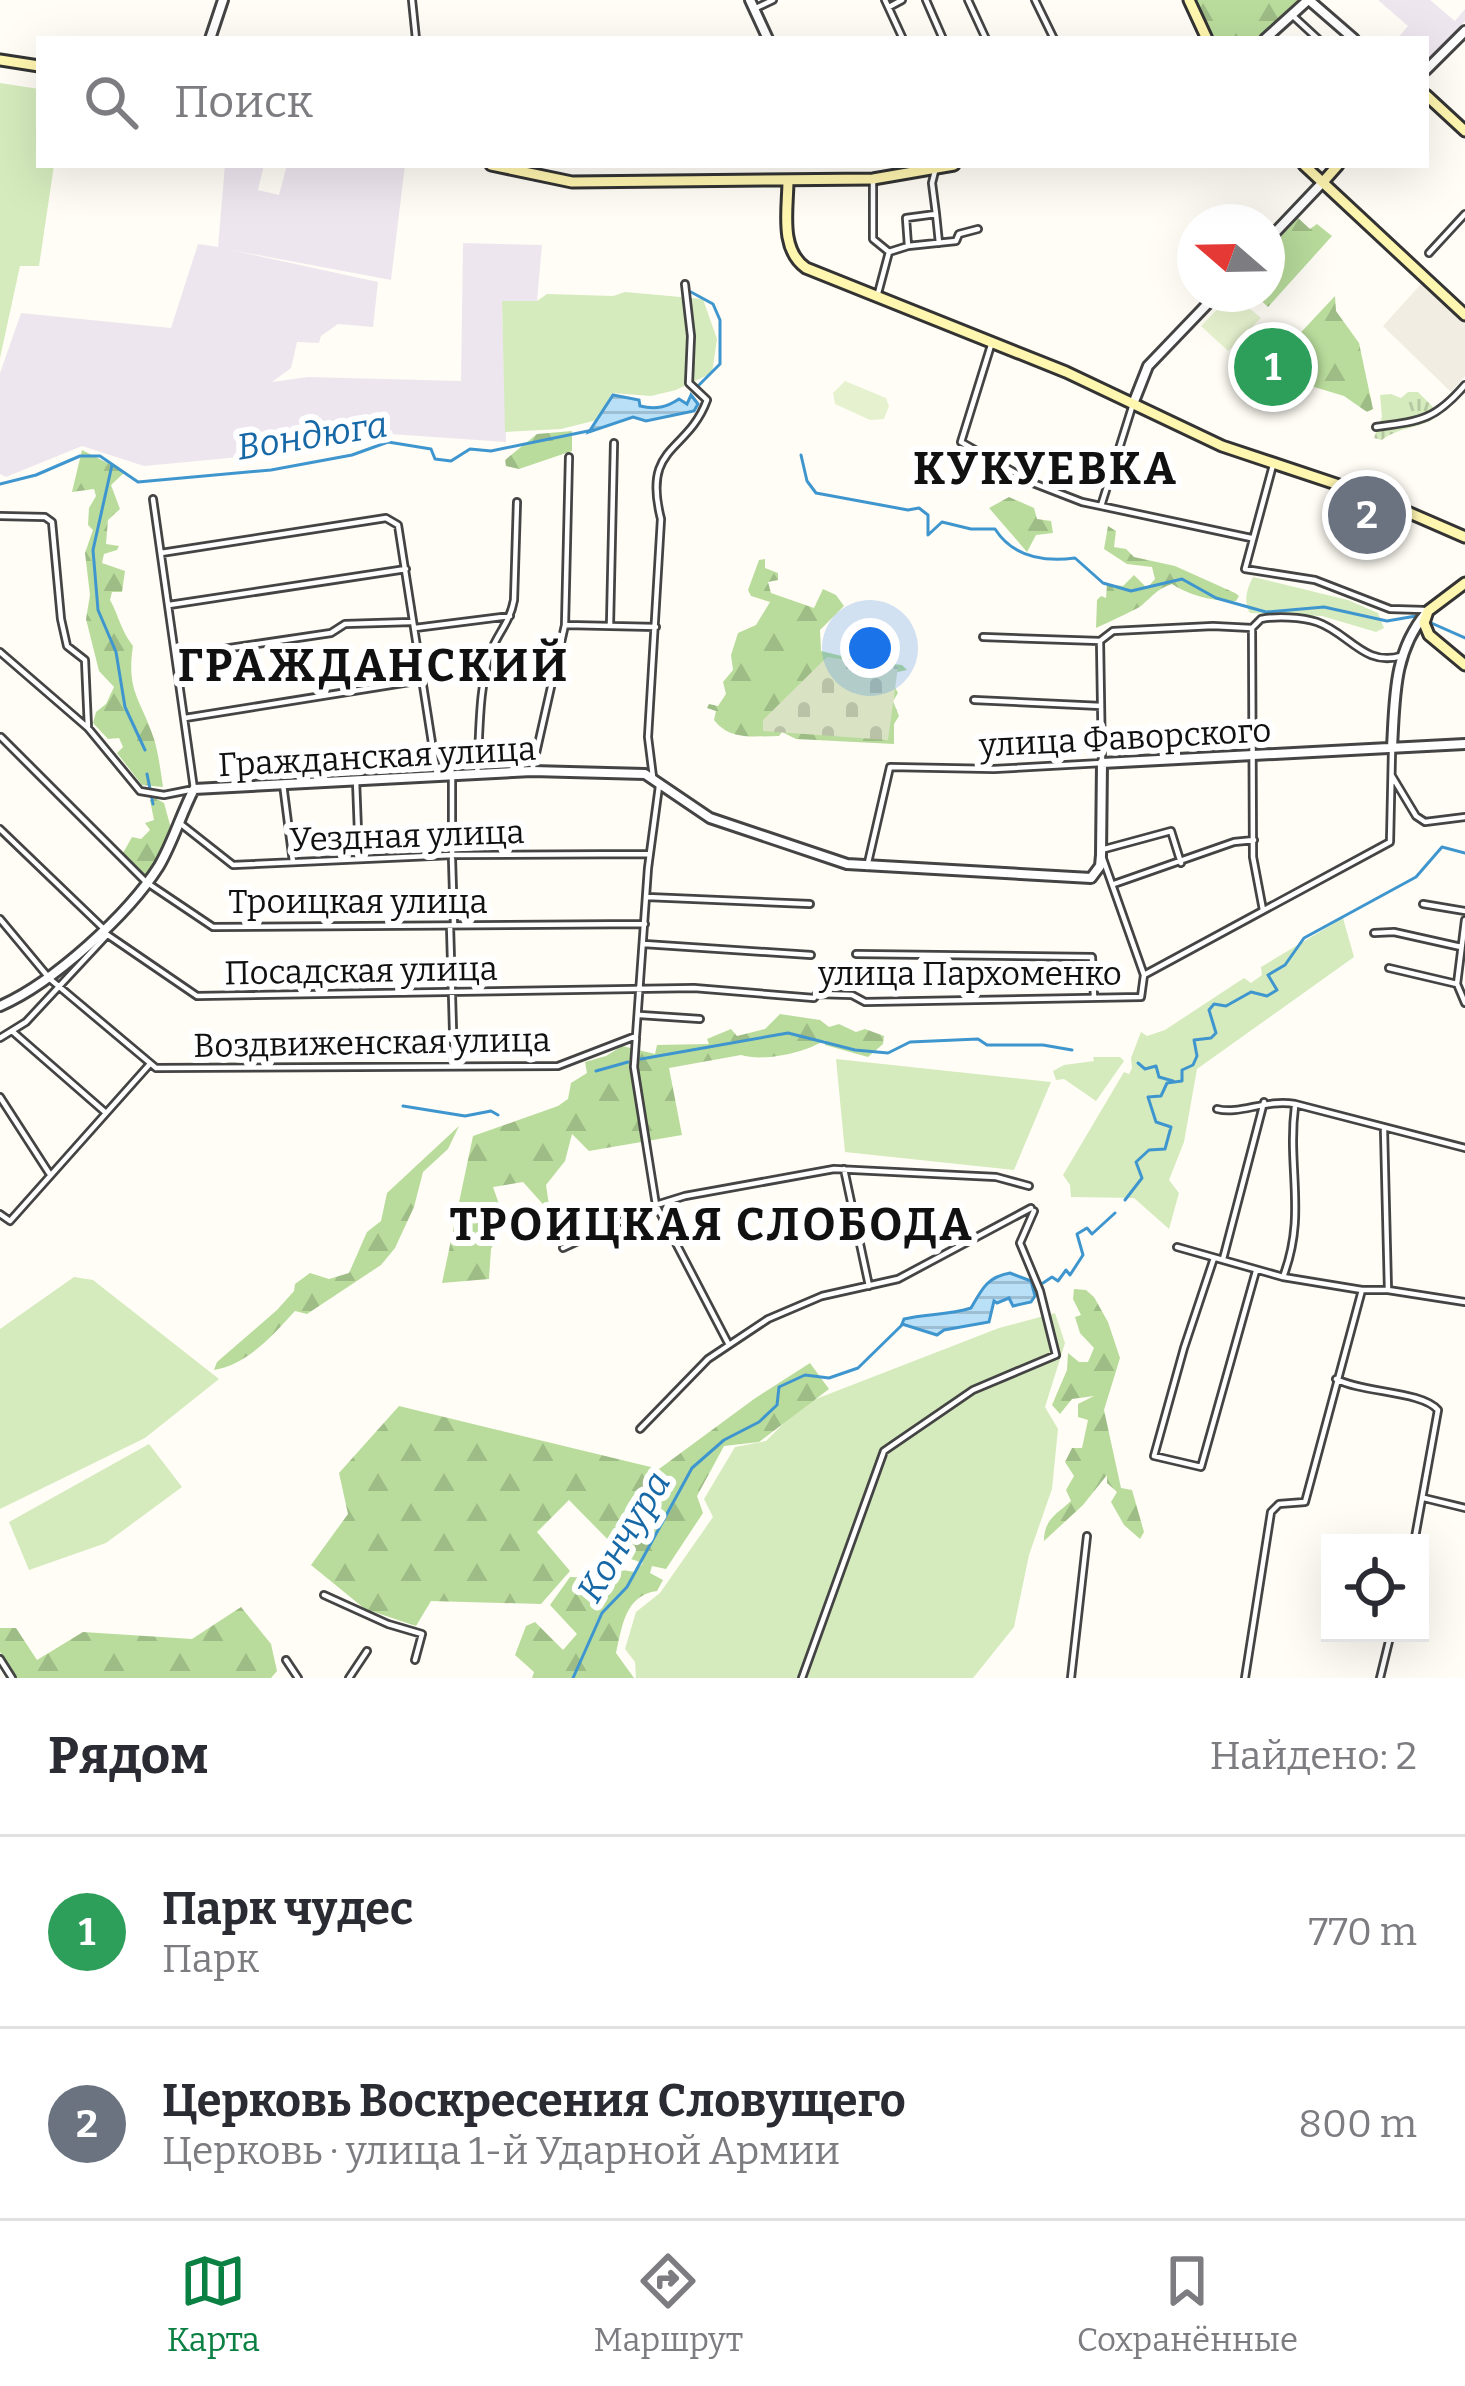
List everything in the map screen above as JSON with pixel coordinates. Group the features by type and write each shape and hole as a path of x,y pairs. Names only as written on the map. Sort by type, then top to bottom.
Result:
{"main road":[{"path":"1189,0 1206,36"},
{"path":"0,61 36,66"},
{"path":"1429,98 1465,130"},
{"path":"504,168 572,182 872,179 944,168"},
{"path":"1307,168 1465,315"},
{"path":"1323,182 1335,168"},
{"path":"788,180 788,238 793,257 810,270 992,342 1273,465 1366,494 1465,537"},
{"path":"1465,583 1427,611 1424,623 1429,635 1465,665"}],"street":[{"path":"211,36 223,0"},
{"path":"412,0 416,36"},
{"path":"767,36 752,4 772,0"},
{"path":"902,0 887,3 902,36"},
{"path":"926,0 943,36"},
{"path":"968,0 985,36"},
{"path":"1035,0 1053,36"},
{"path":"1272,36 1308,0 1350,36"},
{"path":"1292,15 1315,36"},
{"path":"1429,67 1465,31"},
{"path":"803,168 803,180"},
{"path":"935,171 932,182 939,243"},
{"path":"872,179 873,239 889,252"},
{"path":"1285,222 1323,182"},
{"path":"908,246 906,218 936,214"},
{"path":"1429,253 1465,214"},
{"path":"889,252 956,241 959,234 978,229"},
{"path":"877,297 889,252"},
{"path":"686,284 689,383 707,400 659,463 656,497 661,518 649,737 653,777 650,854 634,1067 656,1205 728,1343"},
{"path":"1101,506 1148,366 1199,312"},
{"path":"992,342 961,442 1054,493 1166,523 1251,538"},
{"path":"1376,427 1431,417 1465,385"},
{"path":"610,625 614,443"},
{"path":"532,771 565,626 569,457"},
{"path":"1273,465 1245,569 1315,580 1390,609 1427,611"},
{"path":"0,652 88,728 140,790 164,795 194,789 153,499"},
{"path":"477,775 487,667 493,645 512,616 517,502"},
{"path":"0,516 50,519 66,640 85,660 88,728"},
{"path":"161,554 394,520 406,569 437,775"},
{"path":"169,605 406,569"},
{"path":"1427,611 1411,634 1396,676 1392,776 1416,816 1425,822 1465,817"},
{"path":"176,656 331,634 345,624 414,625 512,616"},
{"path":"983,637 1100,640 1113,631 1249,627 1272,616 1311,620 1362,653 1384,661 1401,656"},
{"path":"565,626 656,627"},
{"path":"1249,627 1255,874 1263,910"},
{"path":"1411,634 1429,635"},
{"path":"653,777 710,818 833,860 867,867 1091,878 1100,866 1101,852 1100,640"},
{"path":"185,718 422,680"},
{"path":"974,700 1102,706"},
{"name":"Троицкая улица","path":"1,737 146,883 213,927 645,925"},
{"name":"улица Фаворского","path":"867,867 890,766 994,769 1465,744"},
{"name":"Гражданская улица","path":"0,1006 50,980 104,931 146,883 194,789 532,771 653,777"},
{"path":"452,775 454,1064"},
{"name":"улица Пархоменко","path":"642,989 694,988 814,998 817,994 852,995 865,1002 1141,997 1144,974 1390,842 1392,776"},
{"path":"356,780 359,860"},
{"path":"283,784 293,862"},
{"name":"Уездная улица","path":"179,823 233,865 650,854"},
{"name":"Посадская улица","path":"0,829 104,931 197,996 642,989"},
{"path":"1101,852 1171,831 1181,863"},
{"path":"1114,884 1234,842 1254,840"},
{"path":"1101,852 1144,974"},
{"path":"647,897 810,904"},
{"path":"1423,904 1465,911"},
{"name":"Воздвиженская улица","path":"0,919 50,980 149,1065 162,1069 558,1066 636,1036"},
{"path":"1465,920 1457,984 1465,1003"},
{"path":"0,1038 26,1022 104,931"},
{"path":"1374,933 1394,932 1461,947"},
{"path":"644,944 811,955"},
{"path":"856,954 1092,957 1094,998"},
{"path":"1389,968 1457,984"},
{"path":"639,1015 700,1019"},
{"path":"12,1030 106,1113"},
{"path":"0,1214 10,1221 149,1065"},
{"path":"0,1097 50,1175"},
{"path":"1223,1260 1264,1102"},
{"path":"1217,1109 1227,1112 1264,1102 1295,1104 1465,1148"},
{"path":"1283,1277 1296,1244 1296,1179 1290,1146 1295,1104"},
{"path":"1384,1130 1388,1290"},
{"path":"844,1169 869,1286"},
{"path":"563,1248 656,1205 844,1169 996,1177 1029,1186"},
{"path":"640,1429 728,1343 805,1302 914,1272 1033,1209 1020,1244 1040,1291 1056,1355 973,1390 884,1451 802,1678"},
{"path":"1177,1247 1283,1277 1465,1302"},
{"path":"1214,1258 1154,1456 1201,1467 1256,1271"},
{"path":"1244,1678 1271,1512 1279,1504 1299,1506 1307,1499 1362,1290"},
{"path":"1336,1379 1436,1406 1439,1416 1416,1534"},
{"path":"1424,1498 1465,1508"},
{"path":"1071,1678 1087,1536"},
{"path":"324,1595 422,1634 415,1660"},
{"path":"1380,1678 1389,1642"},
{"path":"349,1678 367,1651"},
{"path":"0,1659 12,1678"},
{"path":"286,1660 298,1678"}],"shaded area":[{"path":"1378,0 1430,0 1455,21 1465,9 1465,21 1429,60 1429,36 1400,36 1408,26"},
{"path":"225,168 263,168 258,190 279,195 286,168 405,168 391,280 231,250 378,282 373,327 338,324 319,343 297,342 291,368 272,382 308,377 461,381 463,243 542,245 537,301 502,302 506,442 390,434 327,449 144,466 82,446 6,477 0,474 0,373 21,313 171,328 198,244 218,247"},
{"path":"1422,283 1465,323 1465,376 1451,392 1383,326"}],"green space":[{"path":"1196,0 1303,0 1265,36 1214,36"},
{"path":"0,83 36,89 36,168 54,168 39,266 20,266 0,358"},
{"path":"1298,218 1310,229 1317,224 1332,236 1285,288 1285,232"},
{"path":"625,292 703,299 717,339 712,373 651,396 612,393 597,420 561,429 505,432 502,301 537,301 547,294 613,296"},
{"path":"1335,296 1336,311 1359,343 1373,409 1367,412 1344,396 1291,380 1301,352 1291,343"},
{"path":"1215,312 1254,312 1261,318 1228,351 1201,326"},
{"path":"845,381 886,398 889,406 884,419 870,420 835,404 833,393"},
{"path":"1418,392 1440,414 1382,440 1374,438 1382,417 1380,395 1401,398"},
{"path":"572,431 572,451 519,469 506,466 505,460 537,434"},
{"path":"82,450 125,472 111,485 120,509 108,520 106,544 119,546 104,554 102,563 125,571 122,592 112,592 110,600 133,646 133,685 155,744 163,787 142,785 117,753 123,747 119,738 108,739 93,723 114,687 99,671 86,619 90,595 85,553 93,530 88,525 89,508 96,496 94,489 72,492"},
{"path":"1009,497 1034,508 1037,519 1051,521 1053,533 1036,535 1027,552 989,508"},
{"path":"1108,526 1116,531 1114,547 1175,566 1239,596 1236,601 1211,599 1172,584 1138,608 1096,628 1097,600 1106,598 1107,584 1123,586 1134,575 1147,588 1155,579 1152,567 1127,564 1104,549"},
{"path":"765,559 765,568 778,573 778,580 768,582 771,593 814,608 823,589 844,606 820,630 821,651 846,657 847,665 859,660 902,665 907,670 888,674 898,693 893,701 899,716 894,744 796,739 782,732 779,736 744,736 714,720 716,711 707,708 718,706 726,694 723,682 733,670 731,655 738,633 756,625 770,602 751,596 748,590 759,560"},
{"path":"1253,577 1348,600 1378,613 1384,628 1376,632 1322,616 1250,613 1247,595"},
{"path":"827,657 898,667 888,740 763,731 763,720"},
{"path":"150,800 164,803 172,832 158,861 143,877 123,853 132,837 141,839 150,830 145,823 154,820"},
{"path":"1343,918 1354,957 1197,1069 1184,1142 1169,1180 1179,1193 1169,1229 1134,1198 1071,1197 1063,1175 1124,1072 1129,1074 1141,1032 1147,1036 1165,1030 1244,978 1251,983 1262,975 1261,967"},
{"path":"780,1014 820,1020 829,1027 839,1024 856,1032 865,1029 884,1036 883,1044 868,1057 825,1045 825,1040 784,1055 741,1055 669,1068 682,1135 589,1151 572,1134 565,1161 546,1185 550,1212 523,1182 493,1187 505,1221 491,1249 489,1279 442,1283 473,1136 558,1106 568,1099 571,1083 587,1073 585,1062 622,1046 655,1054 657,1045 709,1044 707,1039 731,1029 737,1036 765,1029"},
{"path":"1093,1057 1124,1061 1096,1101 1064,1079 1056,1080 1053,1071 1094,1061"},
{"path":"836,1059 1051,1082 1014,1170 845,1152"},
{"path":"459,1126 448,1149 423,1172 414,1207 395,1248 381,1265 307,1314 295,1311 248,1355 214,1370 310,1273 329,1279 349,1273 367,1232 381,1221 387,1193"},
{"path":"74,1277 93,1280 219,1379 145,1438 0,1509 0,1329"},
{"path":"1074,1289 1094,1297 1120,1358 1104,1410 1121,1488 1132,1490 1144,1532 1140,1539 1124,1525 1111,1502 1117,1492 1107,1483 1107,1475 1044,1541 1049,1522 1071,1501 1066,1490 1074,1476 1065,1462 1072,1448 1082,1448 1088,1420 1078,1417 1078,1404 1094,1396 1072,1399 1060,1414 1052,1405 1067,1370 1068,1353 1079,1362 1088,1362 1094,1348 1080,1333"},
{"path":"1055,1313 1065,1343 1045,1407 1058,1429 1052,1489 1029,1555 1014,1627 973,1678 636,1678 635,1662 625,1649 636,1612 660,1593 713,1517 704,1499 735,1447 766,1441 803,1404 999,1328"},
{"path":"810,1363 829,1389 759,1442 724,1446 697,1496 703,1513 666,1569 652,1566 650,1573 663,1580 657,1591 632,1606 616,1653 634,1678 532,1678 534,1672 515,1655 526,1626 535,1622 563,1650 577,1634 550,1605 570,1577 602,1578 610,1568 635,1572 643,1563 625,1557 569,1500 537,1532 570,1571 541,1604 431,1601 416,1626 365,1609 311,1565 348,1514 339,1473 399,1406 659,1469"},
{"path":"149,1444 182,1487 106,1543 29,1570 9,1522"},
{"path":"241,1607 271,1644 277,1671 271,1678 16,1678 0,1652 0,1628 16,1628 37,1660 83,1632 192,1639"}],"water":[{"path":"613,395 639,400 646,407 679,399 687,404 691,395 698,404 694,411 646,421 633,417 589,432"},
{"path":"1010,1273 1031,1281 1035,1296 1031,1302 1013,1306 1009,1298 994,1301 989,1322 937,1335 902,1324 904,1319 971,1308 990,1281"}],"waterway":[{"path":"691,292 713,304 720,320 720,364 698,386"},
{"name":"Вондюга","path":"0,484 80,456 100,456 138,482 271,470 352,455 388,442 431,449 435,459 451,461 470,449 491,451 593,430"},
{"name":"Вондюга","path":"801,455 807,481 816,493 919,508 928,515 928,535 942,522 995,529 1020,552 1041,558 1075,558 1103,583 1131,591 1182,579 1216,598 1266,612 1324,607 1387,621 1416,616"},
{"path":"112,465 93,550 98,610 116,652 125,707 145,750"},
{"name":"Вондюга","path":"1429,622 1465,638"},
{"path":"147,774 153,804"},
{"name":"Кончура","path":"1125,1200 1142,1178 1136,1162 1149,1150 1165,1149 1171,1127 1156,1122 1148,1097 1161,1096 1167,1083 1182,1081 1182,1070 1193,1065 1197,1056 1194,1040 1216,1033 1209,1010 1214,1004 1226,1006 1251,992 1267,996 1277,990 1268,975 1285,965 1304,938 1416,877 1442,847 1465,853"},
{"path":"641,1059 788,1033 888,1053 910,1042 978,1039 987,1045 1072,1050"},
{"path":"596,1071 628,1062"},
{"path":"1138,1063 1145,1069 1156,1066 1159,1077 1173,1081"},
{"path":"403,1106 465,1116 491,1111 498,1115"},
{"name":"Кончура","path":"1043,1283 1052,1277 1058,1281 1066,1270 1070,1275 1083,1255 1077,1234 1087,1228 1092,1234 1115,1213"},
{"name":"Кончура","path":"573,1678 602,1613 627,1587 692,1468 724,1440 759,1422 777,1405 779,1387 805,1375 829,1378 858,1368 903,1324"}],"place":[{"name":"Парк чудес","path":"1273,367"},
{"name":"Церковь Воскресения Словущего","path":"1367,515"}],"district":[{"name":"КУКУЕВКА","path":"1046,468"},
{"name":"ГРАЖДАНСКИЙ","path":"374,665"},
{"name":"ТРОИЦКАЯ СЛОБОДА","path":"712,1224"}]}
